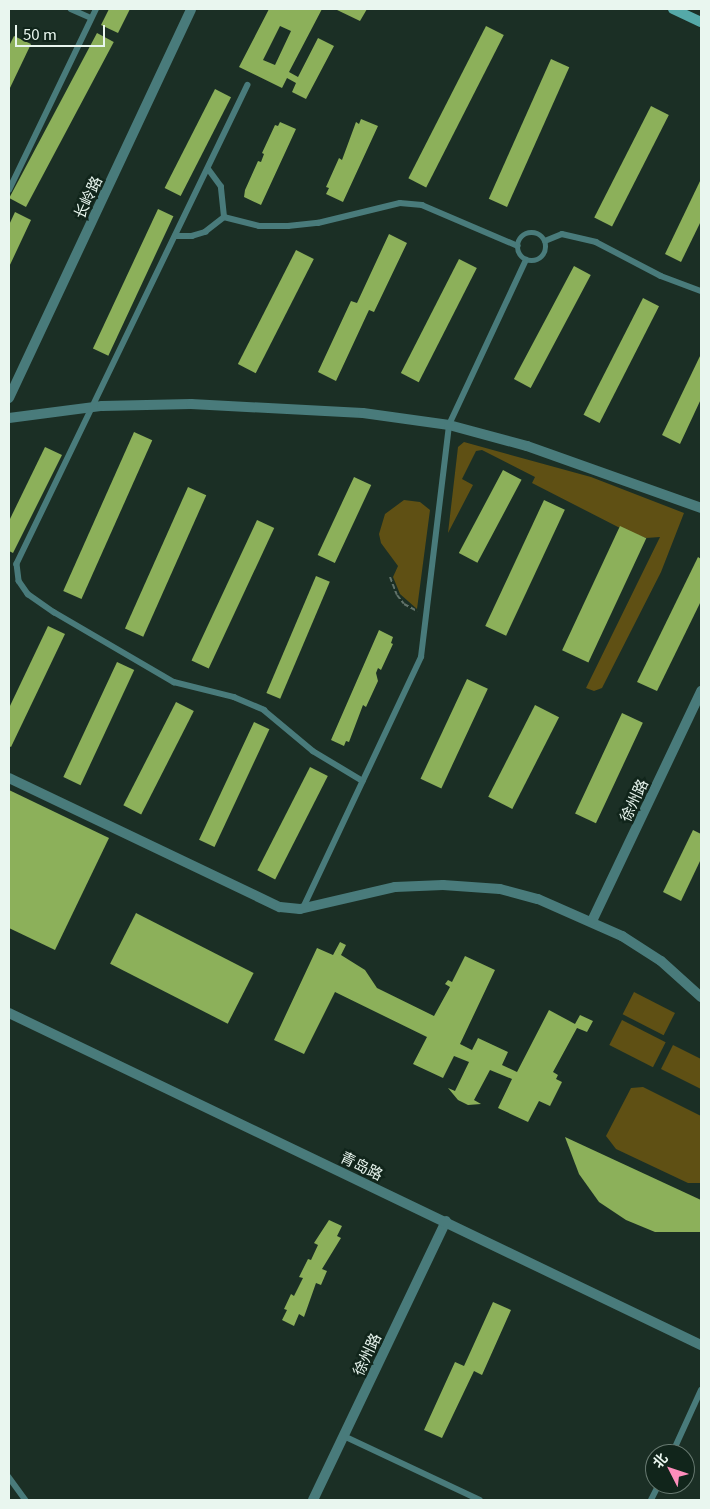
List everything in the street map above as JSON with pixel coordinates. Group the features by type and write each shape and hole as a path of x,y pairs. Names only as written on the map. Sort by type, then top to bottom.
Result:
{"main road":[{"path":"673,9 701,22"}],"street":[{"name":"长岭路","path":"9,398 192,9"},
{"path":"9,418 92,408 191,404 282,407 363,413 449,425 601,470 701,508"},
{"name":"徐州路","path":"592,921 701,691"},
{"path":"9,778 280,908 303,908 395,887 442,885 500,889 538,899 592,921 661,962 701,997"},
{"name":"青岛路","path":"9,1013 446,1221 701,1346"},
{"name":"徐州路","path":"313,1500 446,1221"}],"lane":[{"path":"71,9 91,18"},
{"path":"9,190 96,9"},
{"path":"248,85 17,564 19,581 28,594 174,682 234,697 264,710 312,751 363,780"},
{"path":"208,169 221,187 224,217"},
{"path":"224,217 259,226 288,226 318,224 400,203 422,205 518,246 526,260"},
{"path":"175,236 192,236 205,232 224,217"},
{"path":"518,246 528,233 539,234 545,241 547,248 542,258 526,260"},
{"path":"545,241 562,234 596,242 661,276 701,291"},
{"path":"303,908 421,657 449,425 526,260"},
{"path":"677,1444 701,1390"},
{"path":"344,1436 480,1500"},
{"path":"9,1477 26,1500"}],"path":[{"path":"390,577 404,604 426,612"}],"shaded area":[{"path":"464,442 591,477 684,513 661,572 602,688 594,691 586,688 660,537 646,538 618,527 532,483 535,477 482,450 476,451 462,479 473,485 448,533 458,447"},
{"path":"404,500 420,502 430,510 417,609 400,594 393,577 398,566 381,543 379,534 385,514"},
{"path":"634,992 675,1013 664,1035 623,1014"},
{"path":"622,1020 666,1042 653,1067 609,1045"},
{"path":"673,1045 701,1059 701,1089 661,1069"},
{"path":"643,1087 701,1116 700,1183 688,1183 616,1149 606,1136 631,1088"}],"building":[{"path":"109,9 130,9 118,33 101,25"},
{"path":"269,9 322,9 289,72 298,77 318,38 334,46 306,99 292,92 296,83 287,78 282,88 239,67","holes":["280,26 291,31 275,65 263,60"]},
{"path":"335,9 367,9 360,21"},
{"path":"486,26 504,35 426,187 408,178"},
{"path":"97,33 114,42 26,207 9,198"},
{"path":"14,36 31,44 9,90 9,46"},
{"path":"551,59 569,67 507,207 489,199"},
{"path":"215,89 231,97 181,196 165,188"},
{"path":"651,106 669,115 612,226 594,217"},
{"path":"361,119 378,126 343,202 326,194 329,188 326,187 339,158 342,160 356,122 359,124"},
{"path":"280,122 296,129 261,205 244,197 245,190 258,161 261,162 264,154 262,153 275,125 278,126"},
{"path":"701,179 701,221 681,262 665,254"},
{"path":"158,209 173,216 108,356 93,349"},
{"path":"15,212 31,220 9,267 9,225"},
{"path":"389,234 407,243 374,312 369,310 336,381 318,372 351,301 357,303"},
{"path":"296,250 314,259 256,373 238,364"},
{"path":"459,259 477,268 419,382 401,373"},
{"path":"574,266 591,275 531,388 514,379"},
{"path":"643,298 659,306 600,423 584,415"},
{"path":"701,354 701,399 680,444 662,435"},
{"path":"134,432 152,440 81,599 63,591"},
{"path":"45,447 62,455 13,553 9,551 9,521"},
{"path":"503,470 522,480 477,563 459,553"},
{"path":"354,477 371,485 335,563 318,555"},
{"path":"188,487 206,495 143,637 125,629"},
{"path":"544,500 565,510 506,636 485,626"},
{"path":"257,520 274,528 209,669 191,660"},
{"path":"620,526 646,538 588,662 562,650"},
{"path":"698,557 701,559 701,601 657,691 637,682"},
{"path":"316,576 330,582 280,699 266,693"},
{"path":"48,626 65,634 11,747 9,746 9,708"},
{"path":"379,630 393,637 391,643 393,644 381,670 378,668 376,673 378,681 366,707 363,705 349,742 346,741 344,746 331,740"},
{"path":"117,662 134,670 81,785 63,777"},
{"path":"467,679 488,689 441,788 421,779"},
{"path":"176,702 194,711 141,814 123,805"},
{"path":"535,705 559,717 512,809 488,797"},
{"path":"622,713 643,723 596,823 575,814"},
{"path":"254,722 269,729 214,847 199,840"},
{"path":"310,767 328,776 275,879 257,870"},
{"path":"9,790 109,838 55,950 9,928"},
{"path":"693,830 701,834 701,859 681,901 663,892"},
{"path":"136,913 254,973 228,1024 110,964"},
{"path":"340,942 346,945 341,955 365,970 377,988 434,1016 450,987 445,984 448,980 452,982 465,956 495,970 460,1044 472,1050 478,1038 508,1052 502,1065 517,1072 549,1010 575,1024 580,1015 593,1021 587,1032 577,1028 553,1072 558,1075 556,1079 562,1082 550,1106 539,1101 528,1122 498,1108 512,1079 490,1070 474,1100 481,1104 468,1105 458,1100 448,1088 455,1091 469,1062 454,1056 443,1078 413,1064 427,1037 335,992 304,1054 274,1040 317,948 333,955"},
{"path":"565,1137 701,1200 701,1232 655,1232 626,1220 599,1202 579,1174"},
{"path":"329,1220 342,1226 337,1236 341,1238 322,1269 327,1271 321,1285 316,1283 304,1317 299,1314 294,1326 282,1320 287,1310 284,1309 291,1294 294,1296 303,1278 299,1277 308,1259 311,1260 318,1245 314,1243"},
{"path":"493,1302 511,1310 482,1375 474,1371 442,1438 424,1430 455,1362 464,1366"}]}
